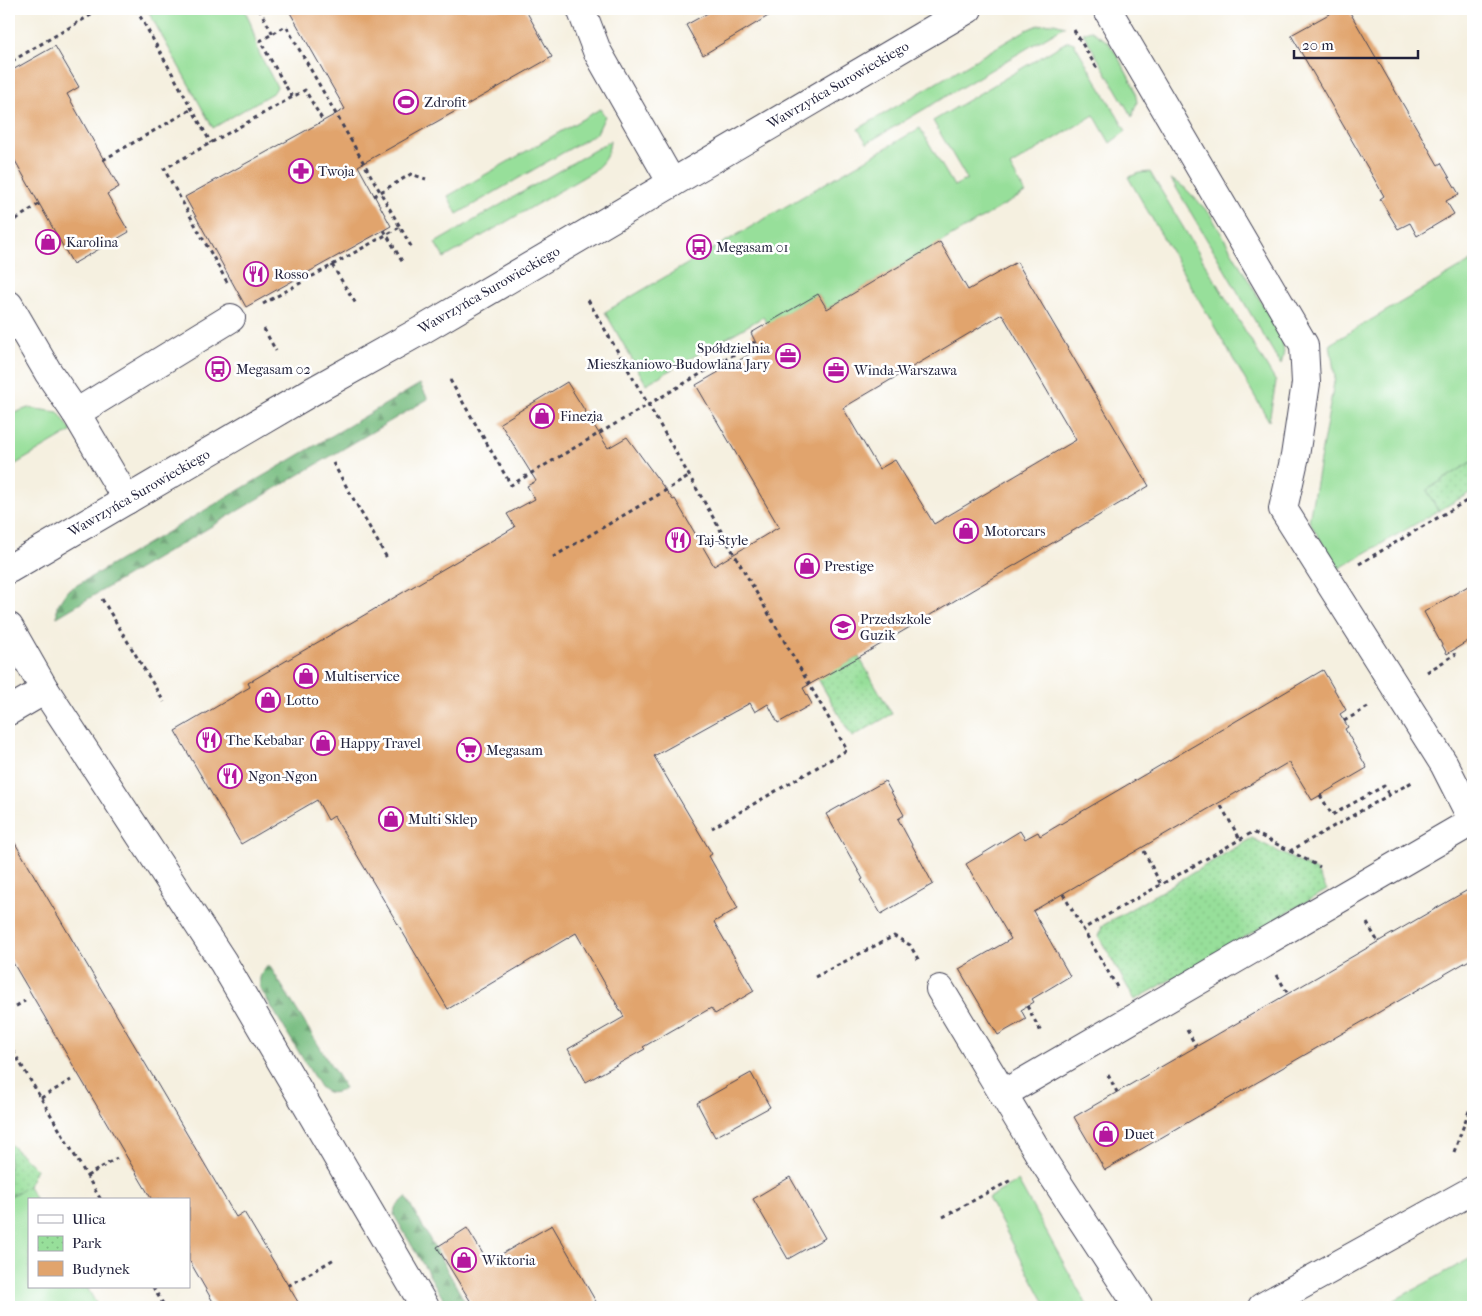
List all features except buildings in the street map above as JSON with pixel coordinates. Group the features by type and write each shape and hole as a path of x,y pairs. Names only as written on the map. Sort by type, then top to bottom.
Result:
{"street":[{"path":"581,9 597,51 672,183"},
{"name":"Wawrzyńca Surowieckiego","path":"9,569 311,392 422,330 968,9"},
{"path":"1003,1094 1473,821 1444,764 1283,509 1295,456 1306,383 1304,345 1107,9"},
{"path":"9,305 127,500"},
{"path":"76,413 230,318"},
{"path":"9,627 45,690 223,962 425,1307"},
{"path":"9,711 45,690"},
{"path":"940,989 1044,1162 1138,1307"},
{"path":"1262,1307 1473,1190"}],"path":[{"path":"12,61 101,9"},
{"path":"136,9 211,143"},
{"path":"259,9 273,34"},
{"path":"292,96 260,41 286,26 412,248"},
{"path":"231,290 164,169 305,90 323,121"},
{"path":"103,160 192,110"},
{"path":"374,196 411,174 426,179"},
{"path":"9,224 39,204"},
{"path":"260,305 400,227"},
{"path":"384,230 403,263"},
{"path":"332,264 356,304"},
{"path":"588,300 847,750 712,828"},
{"path":"264,330 276,351"},
{"path":"450,380 511,486 755,342"},
{"path":"333,463 387,558"},
{"path":"553,557 690,476"},
{"path":"1329,581 1473,497"},
{"path":"102,599 164,702"},
{"path":"1083,929 1253,832 1290,851 1444,764"},
{"path":"1320,795 1332,815 1384,786 1389,795"},
{"path":"1221,806 1240,839"},
{"path":"1144,851 1161,884"},
{"path":"1063,894 1135,1017"},
{"path":"815,978 894,936 910,945 933,983 940,989"},
{"path":"9,1010 24,1001"},
{"path":"9,1044 100,1198"},
{"path":"41,1098 71,1080"},
{"path":"1454,1152 1473,1100"},
{"path":"87,1176 118,1158"},
{"path":"943,1217 1044,1162"},
{"path":"288,1286 336,1258"},
{"path":"154,1288 165,1307"}],"green space":[{"path":"147,9 244,9 250,21 259,53 277,87 274,92 213,128"},
{"path":"1054,23 1065,26 867,143 858,129 1026,30 1039,25"},
{"path":"1090,30 1108,42 1134,87 1137,102 1132,117 1083,33"},
{"path":"1068,41 1074,43 1126,131 1110,143 1094,115 1010,166 1025,193 827,309 818,294 768,324 763,317 646,384 605,312 920,128 954,186 967,179 933,121"},
{"path":"600,109 605,116 597,133 457,214 448,196"},
{"path":"610,141 605,158 594,171 444,258 435,243"},
{"path":"1150,172 1276,382 1269,421 1128,177"},
{"path":"1171,179 1185,188 1210,214 1282,338 1284,352 1281,365"},
{"path":"1473,260 1473,461 1427,490 1438,511 1338,569 1309,521 1335,377 1330,344"},
{"path":"420,384 428,399 57,617 57,606 67,591"},
{"path":"28,408 58,412 72,431 9,468 9,415"},
{"path":"1473,461 1473,491 1438,511 1427,490"},
{"path":"804,655 840,667 859,657 892,714 852,737"},
{"path":"1252,838 1316,871 1327,890 1135,1000 1099,937 1102,926"},
{"path":"269,965 345,1088 332,1093 320,1087 260,988 261,975"},
{"path":"9,1143 36,1169 28,1186 9,1197"},
{"path":"1018,1181 1088,1307 1047,1307 988,1198"},
{"path":"28,1186 35,1198 28,1198 28,1288 88,1288 98,1307 9,1307 9,1197"},
{"path":"406,1197 468,1307 448,1307 394,1215 395,1208"},
{"path":"1473,1257 1473,1307 1382,1307"}],"place":[{"name":"Zdrofit","path":"406,102"},
{"name":"Twoja","path":"301,171"},
{"name":"Karolina","path":"48,242"},
{"name":"Megasam 01","path":"699,247"},
{"name":"Rosso","path":"256,274"},
{"name":"Spółdzielnia Mieszkaniowo-Budowlana Jary","path":"788,356"},
{"name":"Megasam 02","path":"218,369"},
{"name":"Winda-Warszawa","path":"836,370"},
{"name":"Finezja","path":"542,416"},
{"name":"Motorcars","path":"966,531"},
{"name":"Taj-Style","path":"678,540"},
{"name":"Prestige","path":"807,566"},
{"name":"Przedszkole Guzik","path":"843,627"},
{"name":"Multiservice","path":"306,676"},
{"name":"Lotto","path":"268,700"},
{"name":"The Kebabar","path":"209,740"},
{"name":"Happy Travel","path":"323,743"},
{"name":"Megasam","path":"469,750"},
{"name":"Ngon-Ngon","path":"230,776"},
{"name":"Multi Sklep","path":"391,819"},
{"name":"Duet","path":"1106,1134"},
{"name":"Wiktoria","path":"464,1260"}]}
